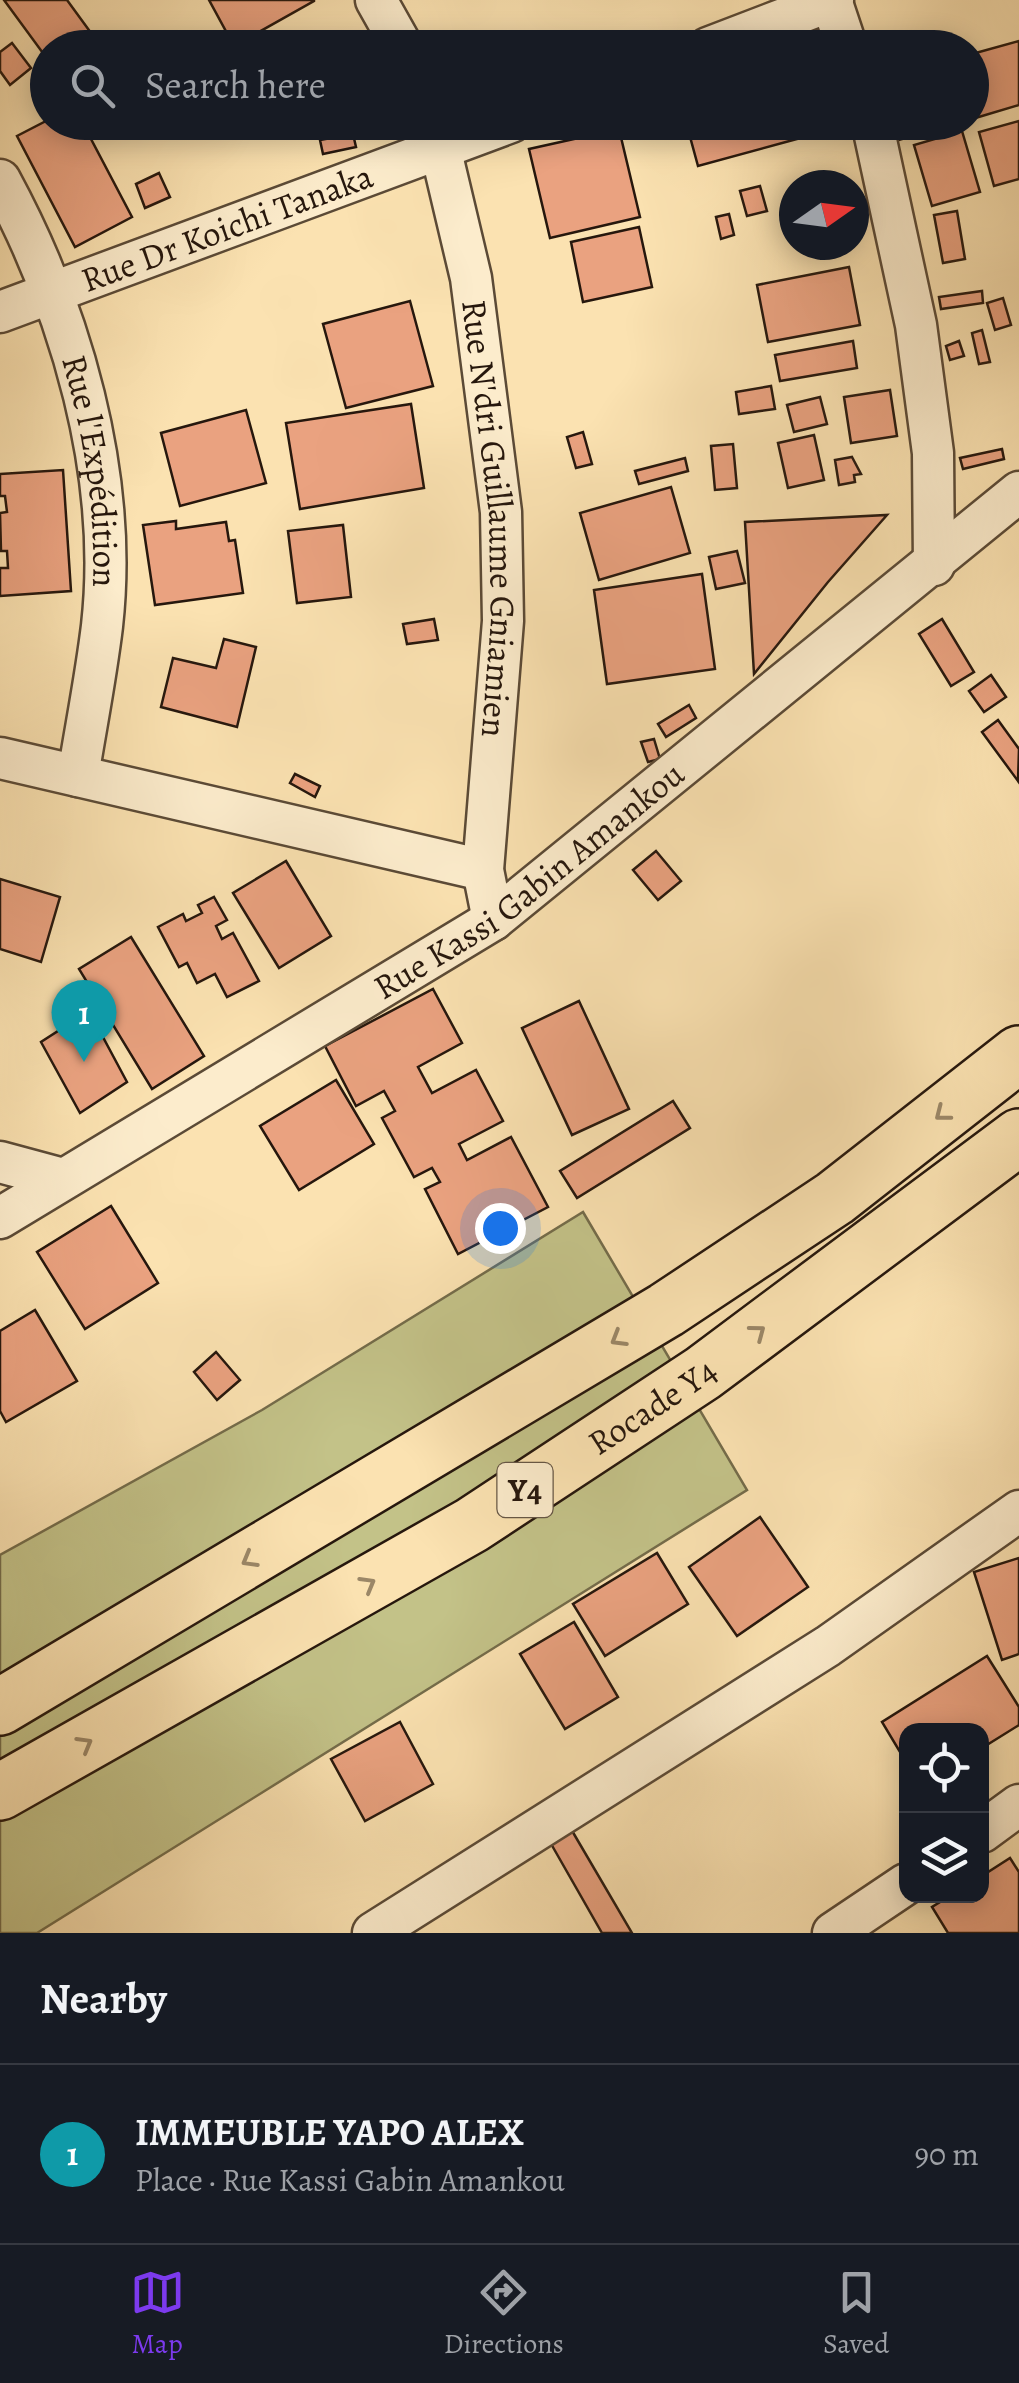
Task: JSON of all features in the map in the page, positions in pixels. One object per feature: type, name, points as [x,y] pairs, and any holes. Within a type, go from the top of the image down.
[{"type":"highway","name":"Rocade Y4","points":[[0,1707],[666,1310],[835,1198],[1019,1054]]},
{"type":"highway","name":"Rocade Y4","points":[[0,1792],[472,1525],[702,1372],[1019,1138]]},
{"type":"highway","points":[[0,1692],[106,1644]]},
{"type":"street","points":[[376,0],[392,30]]},
{"type":"street","points":[[754,30],[832,0],[841,30]]},
{"type":"street","name":"Rue Dr Koichi Tanaka","points":[[0,312],[54,294],[428,140]]},
{"type":"street","name":"Rue N'dri Guillaume Gniamien","points":[[439,140],[474,296],[501,512],[503,621],[483,870],[493,920]]},
{"type":"street","points":[[876,140],[916,325],[933,453],[934,565]]},
{"type":"street","name":"Rue l'Expédition","points":[[0,180],[54,294],[95,457],[105,542],[102,624],[78,776]]},
{"type":"street","name":"Rue Kassi Gabin Amankou","points":[[0,1218],[493,920],[1019,492]]},
{"type":"street","points":[[0,758],[483,870]]},
{"type":"street","points":[[0,1162],[64,1179]]},
{"type":"street","points":[[373,1933],[828,1646],[1019,1511]]},
{"type":"street","points":[[833,1933],[899,1889]]},
{"type":"shaded area","points":[[583,1212],[747,1490],[37,1933],[0,1933],[0,1555],[262,1410]]},
{"type":"building","points":[[4,0],[67,0],[89,30],[30,30],[30,35]]},
{"type":"building","points":[[209,0],[314,0],[262,30],[225,30]]},
{"type":"building","points":[[1019,41],[1019,105],[989,114],[989,49]]},
{"type":"building","points":[[12,43],[30,67],[10,85],[0,71],[0,52]]},
{"type":"building","points":[[1019,121],[1019,179],[994,186],[981,140],[989,140],[989,129]]},
{"type":"building","points":[[30,129],[30,140],[91,140],[132,217],[75,247],[17,136]]},
{"type":"building","points":[[320,140],[354,140],[356,147],[323,154]]},
{"type":"building","points":[[570,140],[622,140],[640,217],[550,238],[529,149]]},
{"type":"building","points":[[691,140],[793,140],[698,166]]},
{"type":"building","points":[[931,140],[965,140],[980,192],[932,206],[914,145]]},
{"type":"building","points":[[159,173],[170,197],[145,208],[136,184]]},
{"type":"building","points":[[760,186],[767,211],[747,216],[740,191]]},
{"type":"building","points":[[957,211],[965,259],[943,263],[934,215]]},
{"type":"building","points":[[729,214],[734,235],[721,239],[716,217]]},
{"type":"building","points":[[639,227],[652,287],[583,302],[571,242]]},
{"type":"building","points":[[849,267],[860,325],[768,342],[757,285]]},
{"type":"building","points":[[982,291],[983,303],[941,309],[939,297]]},
{"type":"building","points":[[1003,298],[1011,325],[995,330],[987,303]]},
{"type":"building","points":[[410,301],[433,386],[346,408],[323,324]]},
{"type":"building","points":[[982,330],[990,362],[979,364],[972,333]]},
{"type":"building","points":[[853,341],[857,368],[780,381],[775,355]]},
{"type":"building","points":[[959,341],[964,356],[950,360],[946,346]]},
{"type":"building","points":[[771,386],[775,409],[739,414],[736,392]]},
{"type":"building","points":[[890,390],[897,436],[851,443],[844,397]]},
{"type":"building","points":[[820,397],[827,424],[794,432],[787,405]]},
{"type":"building","points":[[411,404],[424,488],[300,509],[286,423]]},
{"type":"building","points":[[246,410],[266,483],[180,506],[161,433]]},
{"type":"building","points":[[583,432],[592,464],[576,468],[567,437]]},
{"type":"building","points":[[814,435],[824,480],[788,488],[778,443]]},
{"type":"building","points":[[733,444],[737,488],[715,490],[711,446]]},
{"type":"building","points":[[1002,449],[1004,459],[963,469],[960,458]]},
{"type":"building","points":[[852,457],[861,474],[854,475],[855,482],[839,485],[835,460]]},
{"type":"building","points":[[685,458],[688,471],[639,484],[635,471]]},
{"type":"building","points":[[63,470],[71,591],[0,596],[0,568],[8,568],[7,551],[1,551],[0,513],[7,512],[5,496],[0,496],[0,474]]},
{"type":"building","points":[[671,487],[690,553],[599,580],[580,513]]},
{"type":"building","points":[[887,515],[828,582],[754,674],[745,522]]},
{"type":"building","points":[[176,521],[176,529],[226,522],[229,541],[235,540],[243,593],[155,605],[143,525]]},
{"type":"building","points":[[343,525],[351,597],[297,603],[288,531]]},
{"type":"building","points":[[737,551],[745,583],[716,589],[709,557]]},
{"type":"building","points":[[702,574],[715,669],[607,684],[594,590]]},
{"type":"building","points":[[434,619],[438,640],[407,644],[403,624]]},
{"type":"building","points":[[942,619],[974,672],[951,686],[919,634]]},
{"type":"building","points":[[224,639],[256,647],[237,727],[161,707],[173,658],[216,668]]},
{"type":"building","points":[[991,675],[1006,697],[984,712],[969,691]]},
{"type":"building","points":[[689,705],[696,718],[666,737],[658,724]]},
{"type":"building","points":[[998,720],[1019,749],[1018,781],[982,732]]},
{"type":"building","points":[[654,739],[660,759],[648,762],[641,742]]},
{"type":"building","points":[[295,774],[320,786],[315,797],[290,783]]},
{"type":"building","points":[[656,851],[681,881],[658,900],[633,870]]},
{"type":"building","points":[[286,861],[331,936],[279,968],[233,893]]},
{"type":"building","points":[[0,879],[60,897],[41,962],[0,949]]},
{"type":"building","points":[[214,897],[227,920],[216,926],[222,939],[233,933],[259,981],[227,997],[215,974],[197,983],[187,963],[179,967],[158,927],[183,914],[186,921],[202,913],[198,905]]},
{"type":"building","points":[[131,937],[204,1056],[152,1089],[79,969]]},
{"type":"building","points":[[433,989],[462,1043],[418,1067],[432,1093],[476,1070],[503,1121],[459,1144],[467,1160],[511,1137],[548,1207],[458,1254],[425,1189],[440,1182],[432,1168],[414,1177],[382,1118],[395,1111],[384,1091],[356,1106],[325,1046]]},
{"type":"building","points":[[579,1001],[629,1109],[572,1135],[522,1028]]},
{"type":"building","points":[[89,1011],[127,1082],[80,1113],[41,1042]]},
{"type":"building","points":[[336,1080],[374,1144],[299,1190],[260,1126]]},
{"type":"building","points":[[673,1101],[690,1128],[577,1198],[560,1171]]},
{"type":"building","points":[[111,1206],[158,1283],[85,1329],[37,1252]]},
{"type":"building","points":[[35,1310],[77,1381],[6,1422],[0,1411],[0,1331]]},
{"type":"building","points":[[216,1352],[240,1380],[217,1400],[194,1372]]},
{"type":"building","points":[[760,1517],[808,1587],[737,1636],[689,1567]]},
{"type":"building","points":[[657,1553],[688,1604],[605,1656],[573,1604]]},
{"type":"building","points":[[1019,1558],[1019,1654],[1002,1660],[974,1572]]},
{"type":"building","points":[[574,1622],[618,1697],[565,1729],[520,1654]]},
{"type":"building","points":[[987,1656],[1019,1707],[1019,1725],[989,1744],[989,1723],[899,1723],[899,1750],[882,1722]]},
{"type":"building","points":[[400,1722],[433,1784],[365,1821],[331,1759]]},
{"type":"building","points":[[571,1829],[632,1933],[602,1933],[550,1842]]},
{"type":"building","points":[[1010,1858],[1019,1872],[1019,1933],[948,1933],[932,1907],[939,1903],[989,1903],[989,1872]]},
{"type":"place","name":"IMMEUBLE YAPO ALEX","points":[[84,1062]]}]
